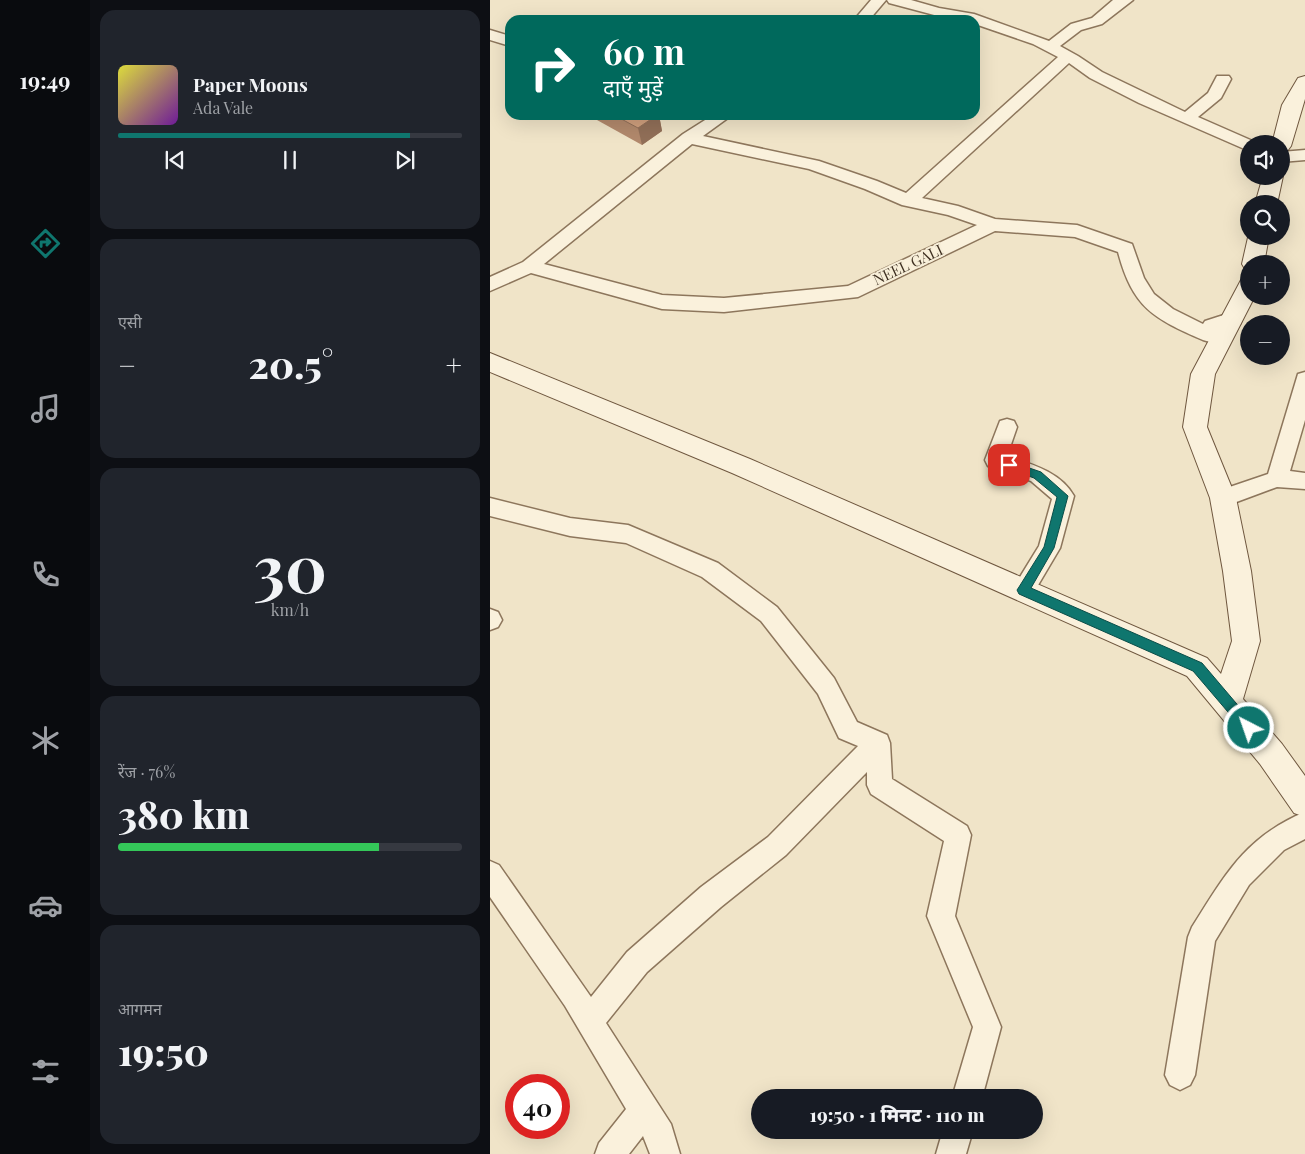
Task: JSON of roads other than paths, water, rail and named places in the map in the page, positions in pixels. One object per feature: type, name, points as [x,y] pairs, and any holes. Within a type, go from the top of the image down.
[{"type":"street","points":[[866,15],[879,0]]},
{"type":"street","points":[[894,0],[940,6],[966,15]]},
{"type":"street","points":[[1050,47],[1076,26],[1097,21],[1121,1],[1126,0]]},
{"type":"street","points":[[980,20],[1050,47],[1068,56],[1096,75],[1186,119],[1240,142]]},
{"type":"street","points":[[490,35],[505,40]]},
{"type":"street","points":[[908,201],[1068,56]]},
{"type":"street","points":[[1186,119],[1214,95],[1223,80]]},
{"type":"street","points":[[1284,135],[1292,105],[1305,82]]},
{"type":"street","points":[[490,285],[530,266],[689,138],[716,120]]},
{"type":"street","points":[[689,138],[813,165],[871,185],[908,201],[952,210],[993,225]]},
{"type":"street","points":[[1290,157],[1305,156]]},
{"type":"street","name":"NEEL GALI","points":[[530,266],[662,302],[733,304],[851,292],[993,225],[1076,231],[1126,248],[1135,280],[1150,301],[1167,316],[1210,335],[1212,326],[1232,319]]},
{"type":"street","points":[[1227,701],[1246,641],[1237,571],[1224,498],[1194,427],[1203,374],[1240,303]]},
{"type":"street","points":[[490,362],[741,466],[1197,667],[1271,754],[1305,802]]},
{"type":"street","points":[[1277,479],[1303,393],[1305,379]]},
{"type":"street","points":[[1007,427],[995,460],[1038,475],[1063,496],[1049,548],[1023,590]]},
{"type":"street","points":[[1224,498],[1277,479],[1305,481]]},
{"type":"street","points":[[490,507],[570,527],[628,534],[710,570],[769,614],[826,686],[848,730],[878,743]]},
{"type":"street","points":[[589,1022],[637,962],[711,897],[776,846],[878,743]]},
{"type":"street","points":[[878,743],[880,786],[958,836],[941,916],[987,1027],[970,1089]]},
{"type":"street","points":[[1180,1075],[1202,937],[1240,876],[1275,841],[1305,825]]},
{"type":"street","points":[[490,874],[575,996],[589,1022],[660,1135],[665,1154]]},
{"type":"street","points":[[610,1154],[644,1110]]},
{"type":"street","points":[[951,1154],[955,1139]]}]
